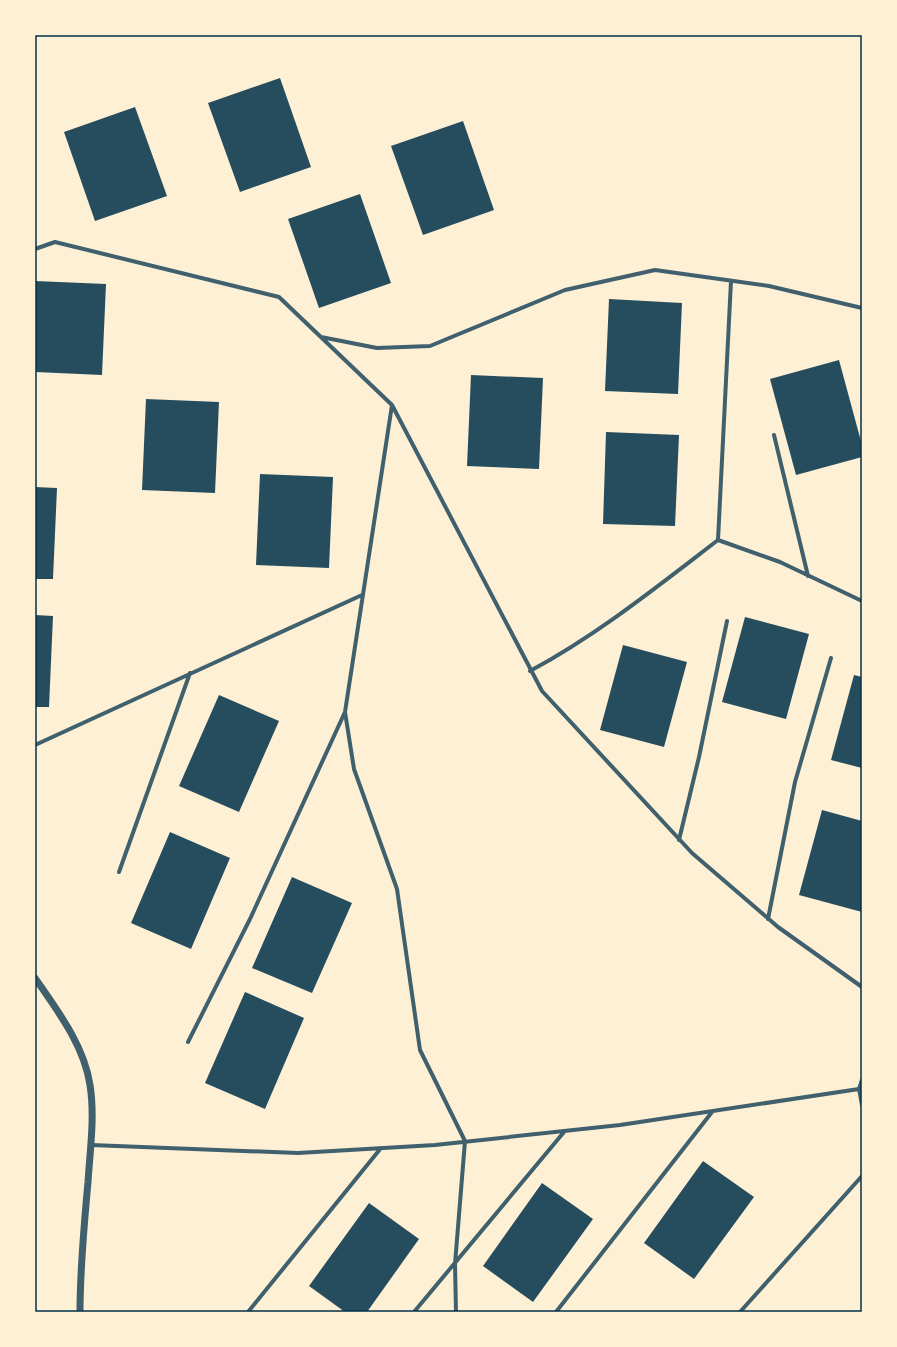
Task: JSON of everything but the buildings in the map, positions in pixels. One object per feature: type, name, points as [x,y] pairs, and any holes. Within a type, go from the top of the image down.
[{"type":"street","points":[[35,249],[55,242],[279,297],[392,405],[530,671],[542,691],[692,853],[768,919],[862,987]]},
{"type":"street","points":[[321,337],[377,348],[430,346],[565,290],[655,270],[770,286],[862,308]]},
{"type":"street","points":[[530,671],[558,656],[660,584],[718,540],[731,281]]},
{"type":"street","points":[[188,1042],[250,919],[345,712],[360,626],[362,595],[392,405]]},
{"type":"street","points":[[774,435],[808,576]]},
{"type":"street","points":[[718,540],[780,562],[862,601]]},
{"type":"street","points":[[35,745],[362,595]]},
{"type":"street","points":[[679,840],[727,621]]},
{"type":"street","points":[[768,919],[795,782],[831,658]]},
{"type":"street","points":[[119,872],[190,673]]},
{"type":"street","points":[[345,712],[354,769],[397,889],[420,1050],[466,1141],[455,1264],[456,1312]]},
{"type":"street","points":[[35,978],[65,1021],[80,1054],[90,1084],[91,1145],[80,1278],[80,1312]]},
{"type":"street","points":[[862,1080],[859,1089],[862,1106]]},
{"type":"street","points":[[91,1145],[298,1153],[381,1148],[620,1126],[859,1089]]},
{"type":"street","points":[[556,1312],[712,1112]]},
{"type":"street","points":[[414,1312],[564,1132]]},
{"type":"street","points":[[248,1312],[381,1148]]},
{"type":"street","points":[[740,1312],[862,1176]]}]
